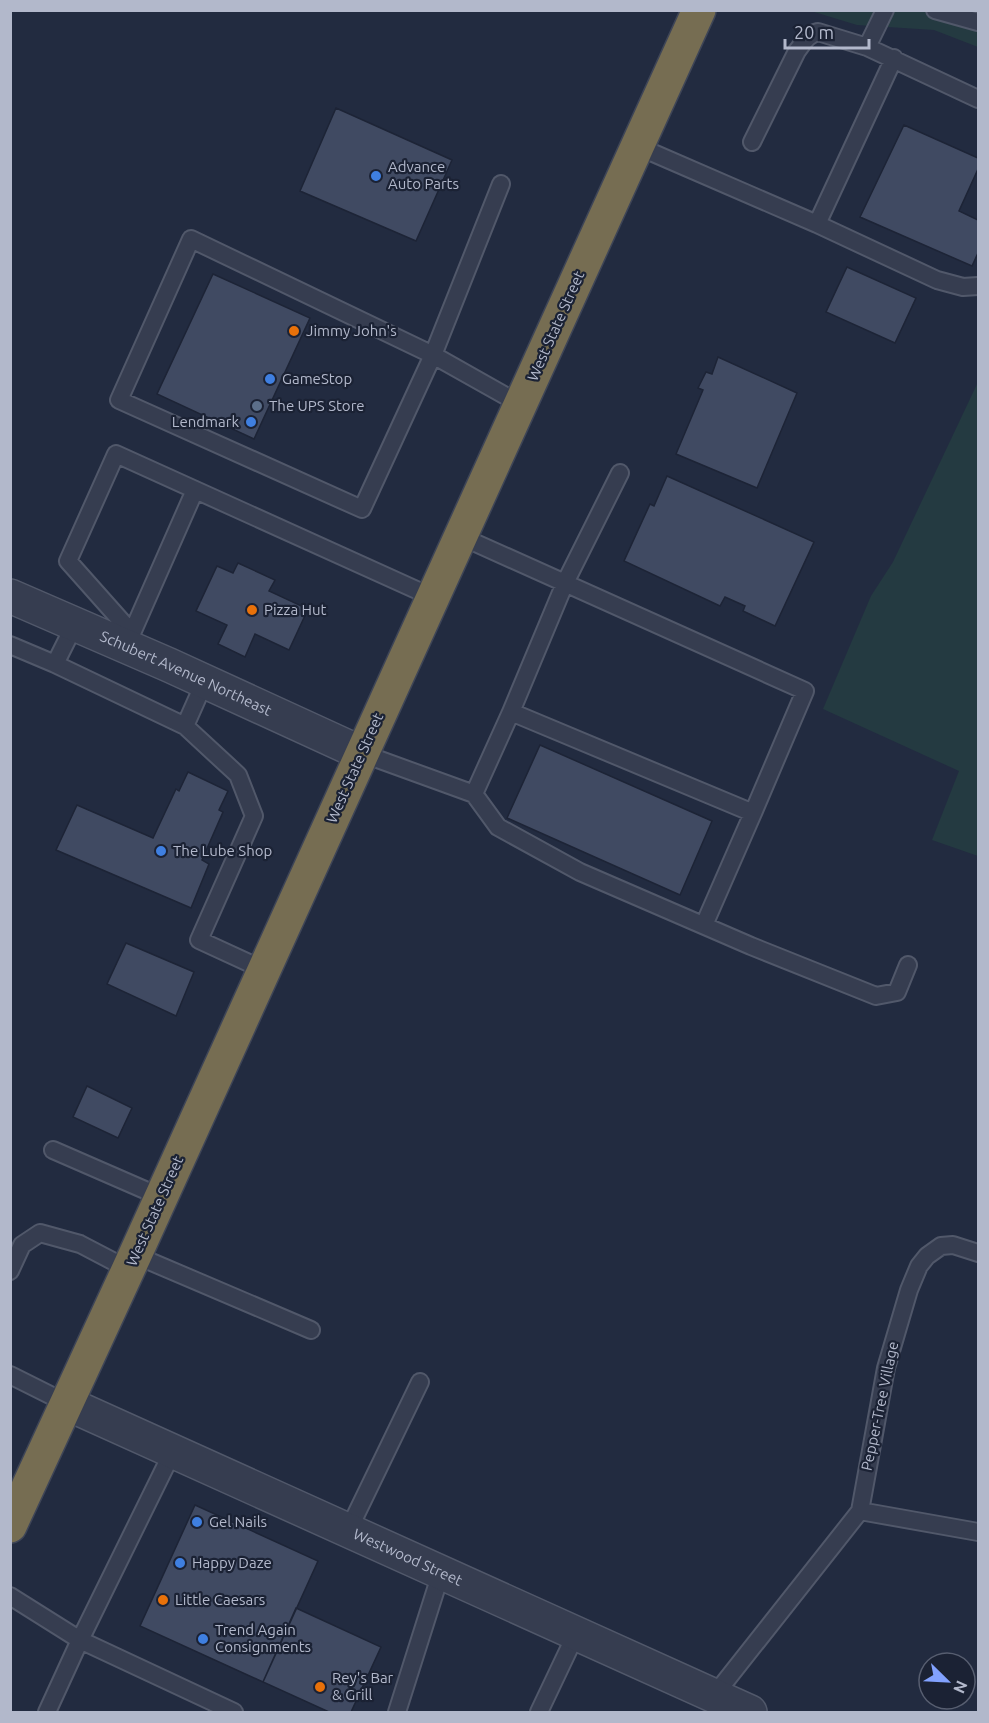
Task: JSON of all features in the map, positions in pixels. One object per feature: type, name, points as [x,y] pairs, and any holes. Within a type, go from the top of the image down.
[{"type":"highway","name":"West State Street","points":[[10,1526],[132,1262],[699,10]]},
{"type":"street","name":"Schubert Avenue Northeast","points":[[10,596],[75,624],[130,640],[205,681],[362,753]]},
{"type":"street","name":"Westwood Street","points":[[66,1403],[750,1713]]},
{"type":"lane","points":[[867,47],[885,10]]},
{"type":"lane","points":[[935,10],[978,22]]},
{"type":"lane","points":[[752,142],[797,51],[811,34],[818,32],[894,58],[978,99]]},
{"type":"lane","points":[[817,224],[894,58]]},
{"type":"lane","points":[[637,146],[817,224],[937,280],[963,287],[978,285]]},
{"type":"lane","points":[[501,184],[433,355],[362,509],[119,400],[190,239],[433,355],[520,404]]},
{"type":"lane","points":[[195,490],[130,640],[68,561],[116,454],[432,597]]},
{"type":"lane","points":[[474,794],[565,583],[620,473]]},
{"type":"lane","points":[[460,536],[805,691],[704,925]]},
{"type":"lane","points":[[55,664],[75,624]]},
{"type":"lane","points":[[10,645],[185,726],[238,775],[254,816],[199,940],[264,970]]},
{"type":"lane","points":[[185,726],[205,681]]},
{"type":"lane","points":[[511,712],[753,813]]},
{"type":"lane","points":[[362,753],[474,794],[498,827],[580,872],[876,996],[897,992],[908,964]]},
{"type":"lane","points":[[53,1150],[161,1197]]},
{"type":"lane","points":[[10,1271],[22,1245],[39,1233],[132,1262],[311,1330]]},
{"type":"lane","name":"Pepper-Tree Village","points":[[713,1696],[860,1511],[886,1368],[909,1290],[919,1266],[927,1256],[942,1246],[953,1245],[978,1253]]},
{"type":"lane","points":[[10,1375],[66,1403]]},
{"type":"lane","points":[[348,1531],[420,1382]]},
{"type":"lane","points":[[47,1713],[80,1640],[173,1451]]},
{"type":"lane","points":[[860,1511],[978,1532]]},
{"type":"lane","points":[[397,1713],[441,1573]]},
{"type":"lane","points":[[10,1596],[80,1640],[234,1713]]},
{"type":"lane","points":[[539,1713],[576,1634]]},
{"type":"shaded area","points":[[811,11],[978,11],[978,47],[934,30],[857,25]]},
{"type":"shaded area","points":[[978,382],[978,856],[932,840],[959,771],[823,709],[871,596],[893,562]]},
{"type":"building","name":"Advance Auto Parts","points":[[336,108],[452,160],[416,241],[300,191]]},
{"type":"building","points":[[904,125],[978,158],[978,169],[959,211],[978,220],[978,253],[972,266],[860,217]]},
{"type":"building","points":[[847,267],[916,298],[895,343],[826,312]]},
{"type":"building","points":[[213,274],[310,318],[254,439],[157,394]]},
{"type":"building","points":[[718,357],[797,393],[757,488],[676,454],[703,390],[698,388],[706,372],[712,374]]},
{"type":"building","points":[[667,476],[814,542],[775,626],[743,611],[745,606],[725,597],[720,606],[624,561],[650,504],[654,506]]},
{"type":"building","name":"Pizza Hut","points":[[238,563],[275,580],[269,591],[308,609],[289,650],[255,634],[245,657],[218,644],[227,625],[196,611],[217,566],[233,573]]},
{"type":"building","points":[[540,745],[712,821],[680,895],[507,818]]},
{"type":"building","points":[[188,772],[228,791],[219,810],[223,812],[202,860],[209,864],[191,908],[56,850],[77,805],[153,838],[176,789],[179,791]]},
{"type":"building","points":[[126,943],[194,972],[176,1016],[107,984]]},
{"type":"building","points":[[87,1086],[132,1108],[118,1138],[73,1117]]},
{"type":"building","points":[[195,1505],[318,1561],[263,1682],[140,1626]]},
{"type":"building","points":[[296,1608],[381,1647],[351,1712],[329,1712],[263,1682]]},
{"type":"place","name":"Advance Auto Parts","points":[[376,176]]},
{"type":"place","name":"Jimmy John's","points":[[294,331]]},
{"type":"place","name":"GameStop","points":[[270,379]]},
{"type":"place","name":"The UPS Store","points":[[257,406]]},
{"type":"place","name":"Lendmark","points":[[251,422]]},
{"type":"place","name":"Pizza Hut","points":[[252,610]]},
{"type":"place","name":"The Lube Shop","points":[[161,851]]},
{"type":"place","name":"Gel Nails","points":[[197,1522]]},
{"type":"place","name":"Happy Daze","points":[[180,1563]]},
{"type":"place","name":"Little Caesars","points":[[163,1600]]},
{"type":"place","name":"Trend Again Consignments","points":[[203,1639]]},
{"type":"place","name":"Rey's Bar & Grill","points":[[320,1687]]}]
